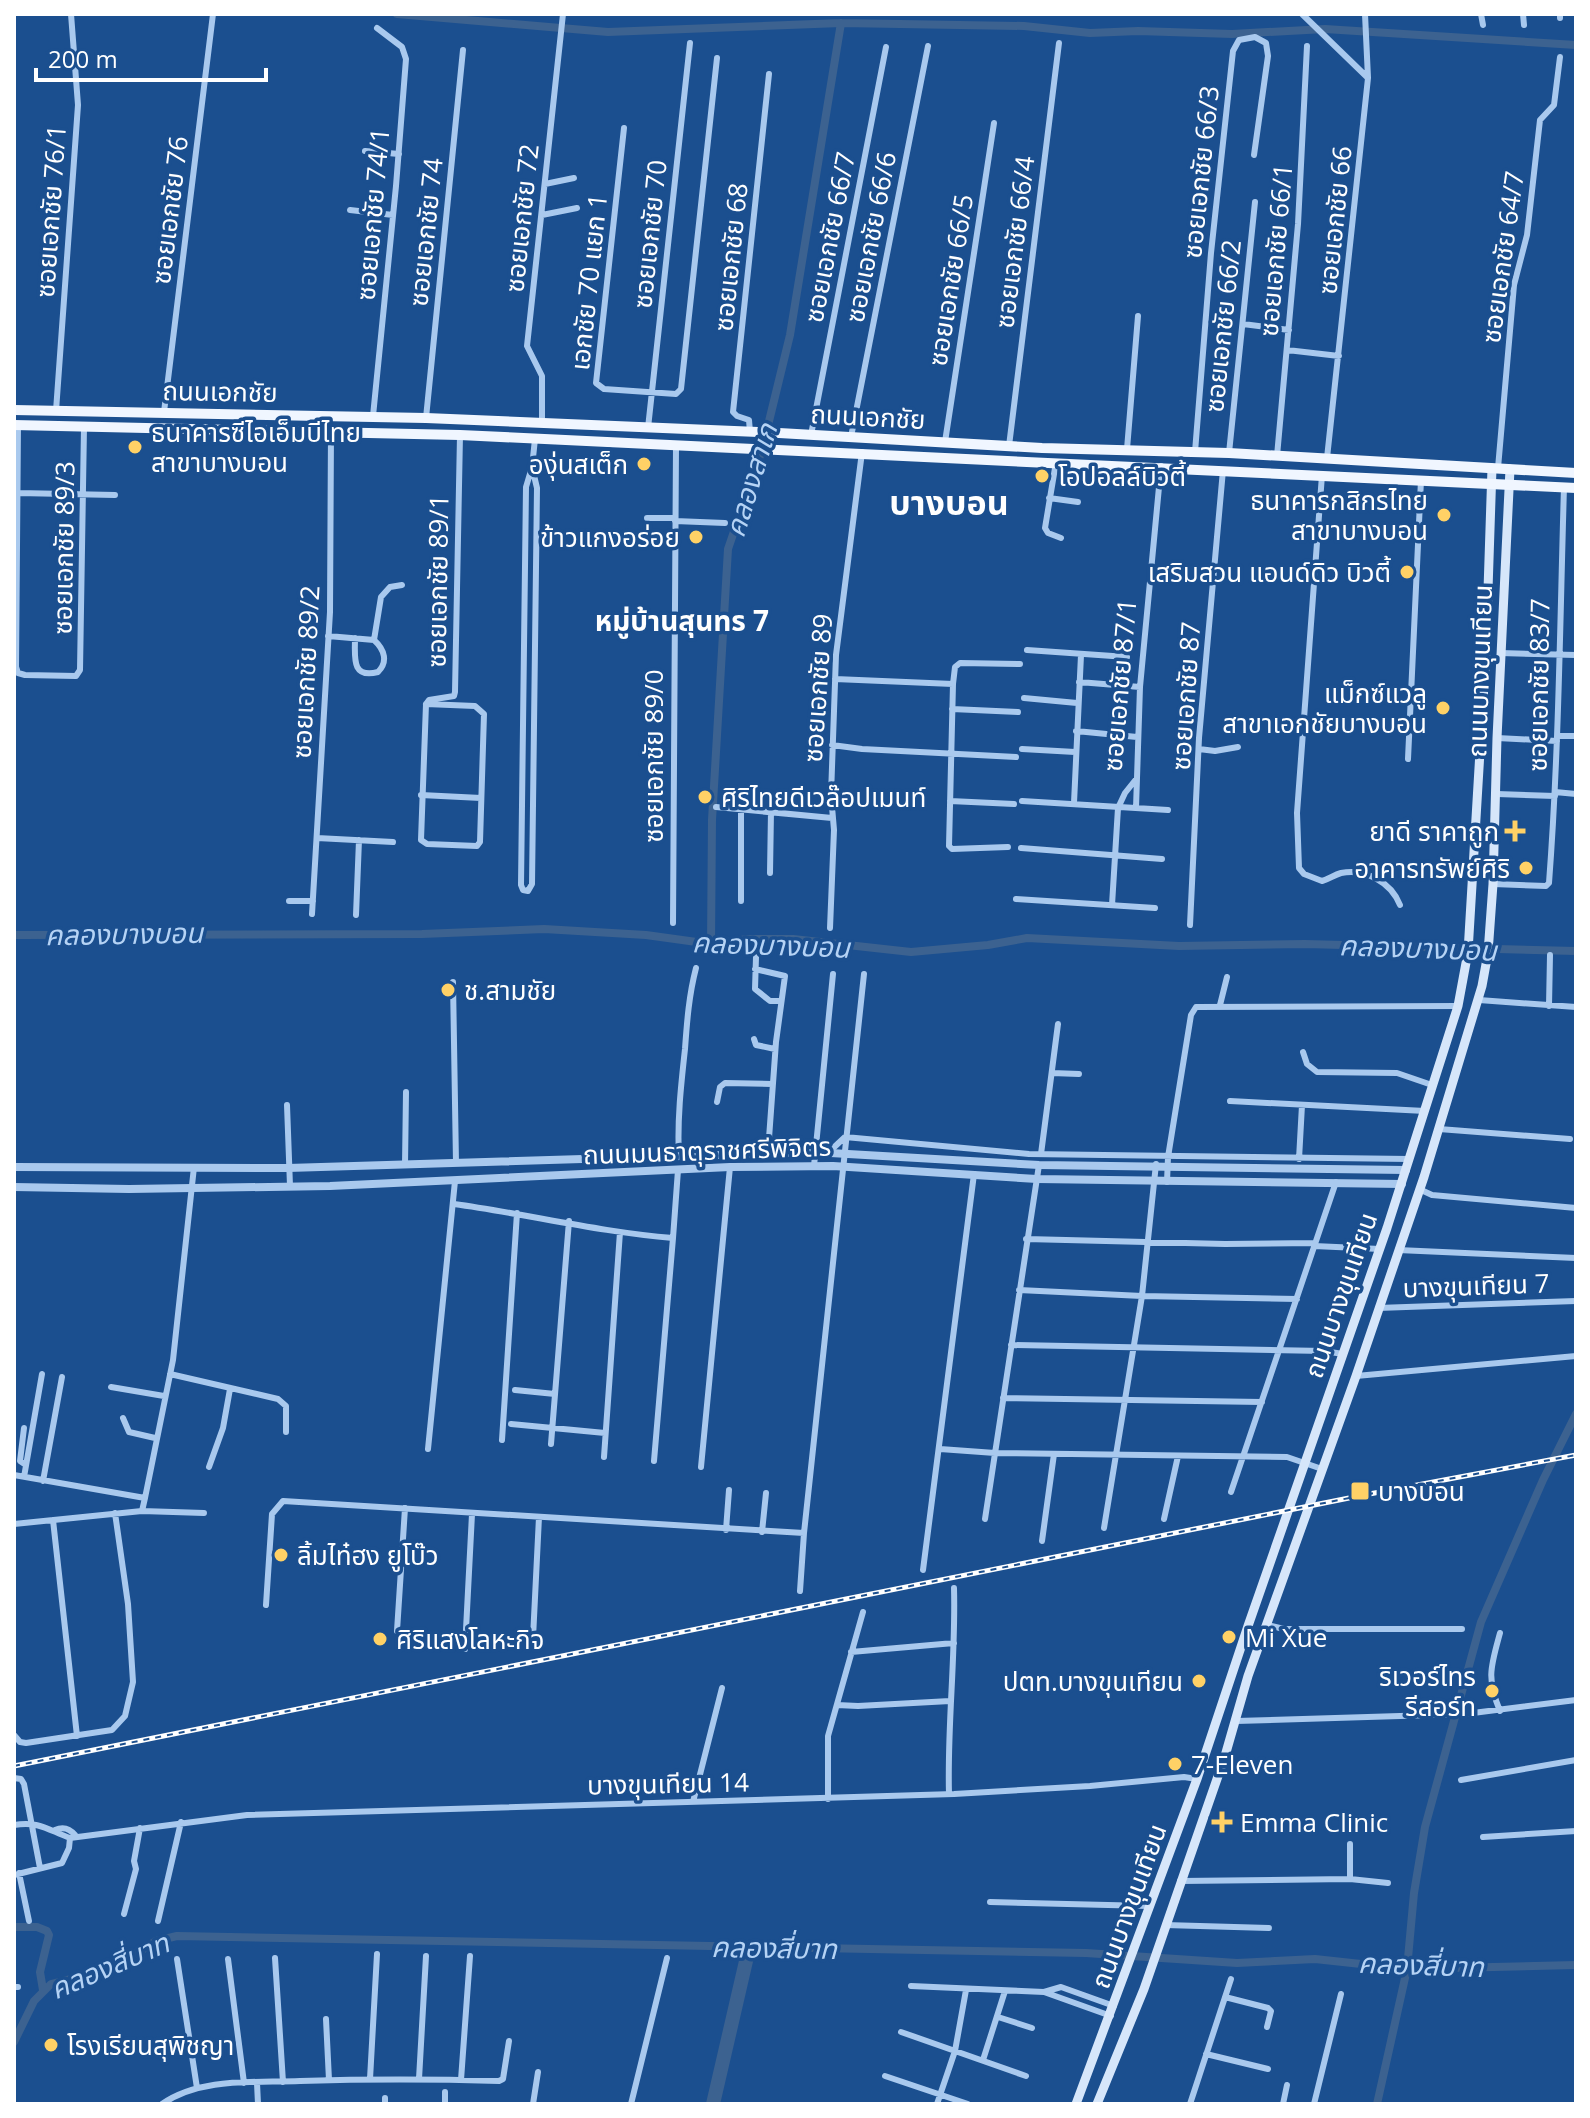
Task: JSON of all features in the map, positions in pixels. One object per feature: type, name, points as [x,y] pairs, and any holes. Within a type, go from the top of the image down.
[{"type":"main road","name":"ถนนเอกชัย","points":[[14,410],[426,418],[1042,448],[1229,453],[1576,473]]},
{"type":"main road","name":"ถนนเอกชัย","points":[[16,425],[460,435],[1576,488]]},
{"type":"main road","points":[[1042,448],[1053,455],[1050,462]]},
{"type":"main road","points":[[1086,464],[1076,460],[1073,455],[1087,449]]},
{"type":"main road","name":"ถนนบางขุนเทียน","points":[[1076,2104],[1197,1779],[1402,1184],[1458,1006],[1468,952],[1495,468]]},
{"type":"main road","name":"ถนนบางขุนเทียน","points":[[1097,2104],[1152,1966],[1236,1721],[1248,1676],[1424,1177],[1479,1000],[1488,953],[1493,884],[1500,653],[1510,469]]},
{"type":"main road","points":[[1486,651],[1500,653]]},
{"type":"main road","points":[[1406,1170],[1424,1177]]},
{"type":"main road","points":[[1402,1184],[1419,1189]]},
{"type":"main road","points":[[1281,1532],[1297,1537]]},
{"type":"main road","points":[[1197,1779],[1214,1785]]},
{"type":"street","name":"ซอยเอกชัย 76/1","points":[[56,411],[78,105],[71,14]]},
{"type":"street","name":"ซอยเอกชัย 72","points":[[542,424],[542,376],[527,346],[563,14]]},
{"type":"street","points":[[1302,14],[1368,78]]},
{"type":"street","name":"ซอยเอกชัย 66","points":[[1327,458],[1368,78],[1365,14]]},
{"type":"street","points":[[1481,14],[1483,25]]},
{"type":"street","points":[[1523,14],[1524,25]]},
{"type":"street","name":"ซอยเอกชัย 76","points":[[164,412],[212,16]]},
{"type":"street","name":"ซอยเอกชัย 74/1","points":[[373,416],[406,59],[402,47],[377,28]]},
{"type":"street","name":"ซอยเอกชัย 66/3","points":[[1195,452],[1211,253],[1233,51],[1239,40],[1255,37],[1266,43],[1268,56],[1254,155]]},
{"type":"street","name":"ซอยเอกชัย 70","points":[[648,428],[690,43]]},
{"type":"street","name":"ซอยเอกชัย 66/4","points":[[1009,446],[1059,43]]},
{"type":"street","name":"ซอยเอกชัย 66/6","points":[[851,437],[928,46]]},
{"type":"street","name":"ซอยเอกชัย 66/1","points":[[1277,456],[1299,210],[1307,46]]},
{"type":"street","name":"ซอยเอกชัย 66/7","points":[[811,435],[886,47]]},
{"type":"street","name":"ซอยเอกชัย 74","points":[[426,418],[463,50]]},
{"type":"street","name":"ซอยเอกชัย 64/7","points":[[1495,468],[1514,285],[1526,242],[1540,120],[1554,105],[1560,57]]},
{"type":"street","points":[[652,393],[676,394],[681,389],[717,58]]},
{"type":"street","name":"ซอยเอกชัย 68","points":[[753,432],[749,420],[733,412],[769,74]]},
{"type":"street","name":"ซอยเอกชัย 66/5","points":[[945,442],[994,123]]},
{"type":"street","name":"เอกชัย 70 แยก 1","points":[[624,128],[596,383],[604,389],[652,393]]},
{"type":"street","points":[[365,151],[399,154]]},
{"type":"street","points":[[545,184],[574,178]]},
{"type":"street","name":"ซอยเอกชัย 66/2","points":[[1229,453],[1255,202]]},
{"type":"street","points":[[542,215],[577,208]]},
{"type":"street","points":[[350,210],[393,215]]},
{"type":"street","points":[[1127,449],[1138,316]]},
{"type":"street","points":[[1243,324],[1289,330]]},
{"type":"street","points":[[1287,350],[1339,356]]},
{"type":"street","points":[[16,425],[18,493],[115,495]]},
{"type":"street","name":"ซอยเอกชัย 89/3","points":[[18,493],[16,667],[18,673],[25,675],[76,676],[80,670],[84,427]]},
{"type":"street","name":"ซอยเอกชัย 89/2","points":[[312,914],[328,636],[331,430]]},
{"type":"street","name":"ซอยเอกชัย 89/1","points":[[426,704],[429,700],[454,696],[455,692],[460,435]]},
{"type":"street","points":[[532,467],[537,488],[535,759],[532,884],[530,890],[525,891],[521,885],[526,487],[535,439]]},
{"type":"street","name":"ซอยเอกชัย 89/0","points":[[673,923],[676,446]]},
{"type":"street","name":"ซอยเอกชัย 89","points":[[830,928],[834,830],[832,745],[837,643],[862,452]]},
{"type":"street","points":[[1050,462],[1045,531],[1061,538]]},
{"type":"street","name":"ซอยเอกชัย 87/1","points":[[1112,905],[1118,808],[1137,778],[1140,687],[1161,466]]},
{"type":"street","name":"ซอยเอกชัย 87","points":[[1190,925],[1199,749],[1223,470]]},
{"type":"street","points":[[1322,475],[1297,813],[1299,868],[1304,874],[1322,881],[1343,873],[1368,875],[1383,881],[1400,905]]},
{"type":"street","points":[[1408,759],[1421,480]]},
{"type":"street","name":"ซอยเอกชัย 83/7","points":[[1493,884],[1546,886],[1549,883],[1558,739],[1564,487]]},
{"type":"street","points":[[1049,498],[1078,502]]},
{"type":"street","points":[[647,518],[725,523]]},
{"type":"street","points":[[374,640],[381,597],[390,587],[402,585]]},
{"type":"street","points":[[328,636],[355,638],[374,640],[383,650],[384,664],[378,672],[367,674],[355,664],[355,638]]},
{"type":"street","points":[[1027,650],[1127,657]]},
{"type":"street","points":[[1500,653],[1576,655]]},
{"type":"street","points":[[1074,803],[1081,655]]},
{"type":"street","points":[[1008,847],[951,849],[948,839],[953,684],[954,670],[960,663],[1020,664]]},
{"type":"street","points":[[835,679],[953,684]]},
{"type":"street","points":[[1079,682],[1140,687]]},
{"type":"street","points":[[1024,698],[1077,703]]},
{"type":"street","points":[[426,704],[475,706],[482,709],[484,714],[480,842],[474,847],[423,843],[421,795],[426,704]]},
{"type":"street","points":[[952,709],[1018,712]]},
{"type":"street","points":[[1076,731],[1137,737]]},
{"type":"street","points":[[1497,738],[1558,739],[1576,736]]},
{"type":"street","points":[[832,745],[1016,757]]},
{"type":"street","points":[[1199,749],[1215,751],[1238,747]]},
{"type":"street","points":[[1022,749],[1075,752]]},
{"type":"street","points":[[1136,808],[1137,778]]},
{"type":"street","points":[[1497,794],[1576,794]]},
{"type":"street","points":[[421,795],[481,798]]},
{"type":"street","points":[[950,801],[1014,804]]},
{"type":"street","points":[[1022,801],[1168,810]]},
{"type":"street","points":[[716,807],[832,818]]},
{"type":"street","points":[[741,807],[741,901]]},
{"type":"street","points":[[770,873],[771,811]]},
{"type":"street","points":[[317,838],[393,842]]},
{"type":"street","points":[[356,915],[359,840]]},
{"type":"street","points":[[1021,848],[1162,859]]},
{"type":"street","points":[[1016,899],[1155,908]]},
{"type":"street","points":[[289,901],[313,901]]},
{"type":"street","points":[[1549,1006],[1550,955]]},
{"type":"street","points":[[756,957],[755,989],[770,1001],[781,1001]]},
{"type":"street","points":[[679,1157],[678,1124],[688,1000],[696,968]]},
{"type":"street","points":[[755,969],[784,974],[772,1084],[772,1152],[776,1166]]},
{"type":"street","points":[[814,1166],[833,974]]},
{"type":"street","points":[[800,1591],[864,974]]},
{"type":"street","points":[[1220,1005],[1227,977]]},
{"type":"street","points":[[453,982],[456,1163]]},
{"type":"street","points":[[1479,1000],[1576,1007]]},
{"type":"street","points":[[1167,1182],[1168,1157],[1191,1015],[1196,1007],[1458,1006]]},
{"type":"street","points":[[1041,1154],[1058,1024]]},
{"type":"street","points":[[754,1039],[756,1045],[775,1049]]},
{"type":"street","points":[[1303,1052],[1307,1064],[1317,1072],[1397,1073],[1432,1085]]},
{"type":"street","points":[[1052,1073],[1079,1074]]},
{"type":"street","points":[[717,1102],[720,1087],[725,1083],[772,1084]]},
{"type":"street","points":[[405,1165],[406,1092]]},
{"type":"street","points":[[1230,1101],[1425,1111]]},
{"type":"street","points":[[287,1105],[290,1186]]},
{"type":"street","points":[[1299,1159],[1302,1105]]},
{"type":"street","points":[[1439,1129],[1570,1139]]},
{"type":"street","name":"ถนนมนธาตุราชศรีพิจิตร","points":[[829,1152],[845,1137],[1041,1154],[1410,1159]]},
{"type":"street","name":"ถนนมนธาตุราชศรีพิจิตร","points":[[14,1167],[288,1168],[829,1152],[1156,1169],[1406,1170]]},
{"type":"street","points":[[1104,1528],[1142,1296],[1157,1157]]},
{"type":"street","points":[[985,1519],[1039,1165]]},
{"type":"street","name":"ถนนมนธาตุราชศรีพิจิตร","points":[[14,1187],[290,1186],[776,1166],[844,1166],[1037,1179],[1402,1184]]},
{"type":"street","points":[[142,1511],[170,1374],[194,1167]]},
{"type":"street","points":[[701,1467],[730,1167]]},
{"type":"street","points":[[654,1461],[678,1170]]},
{"type":"street","points":[[923,1570],[974,1174]]},
{"type":"street","points":[[428,1449],[455,1181]]},
{"type":"street","points":[[1231,1492],[1336,1182]]},
{"type":"street","points":[[1419,1189],[1432,1195],[1576,1208]]},
{"type":"street","points":[[454,1204],[673,1238]]},
{"type":"street","points":[[502,1440],[517,1213]]},
{"type":"street","points":[[551,1444],[569,1221]]},
{"type":"street","points":[[604,1457],[620,1232]]},
{"type":"street","points":[[1026,1239],[1315,1244],[1380,1249]]},
{"type":"street","points":[[1398,1250],[1576,1258]]},
{"type":"street","points":[[1019,1290],[1297,1299]]},
{"type":"street","name":"บางขุนเทียน 7","points":[[1378,1308],[1576,1301]]},
{"type":"street","points":[[1011,1345],[1343,1354]]},
{"type":"street","points":[[1356,1376],[1576,1356]]},
{"type":"street","points":[[24,1477],[42,1374]]},
{"type":"street","points":[[170,1374],[282,1402],[286,1411],[286,1432]]},
{"type":"street","points":[[43,1481],[62,1377]]},
{"type":"street","points":[[111,1387],[164,1396]]},
{"type":"street","points":[[209,1467],[223,1428],[230,1389]]},
{"type":"street","points":[[515,1390],[555,1394]]},
{"type":"street","points":[[1003,1398],[1262,1402]]},
{"type":"street","points":[[123,1418],[129,1432],[155,1438]]},
{"type":"street","points":[[511,1424],[605,1433]]},
{"type":"street","points":[[24,1428],[20,1461],[26,1465]]},
{"type":"street","points":[[940,1449],[995,1453],[1287,1457],[1322,1469]]},
{"type":"street","points":[[1042,1541],[1054,1454]]},
{"type":"street","points":[[1164,1519],[1178,1456]]},
{"type":"street","points":[[14,1475],[145,1498]]},
{"type":"street","points":[[726,1530],[729,1490]]},
{"type":"street","points":[[762,1532],[766,1493]]},
{"type":"street","points":[[266,1605],[272,1514],[283,1501],[804,1533]]},
{"type":"street","points":[[397,1631],[405,1508]]},
{"type":"street","points":[[14,1524],[142,1511],[204,1513]]},
{"type":"street","points":[[14,1735],[20,1742],[26,1743],[77,1736],[112,1730],[125,1716],[132,1692],[128,1604],[115,1513]]},
{"type":"street","points":[[465,1649],[472,1514]]},
{"type":"street","points":[[533,1638],[539,1517]]},
{"type":"street","points":[[53,1520],[77,1736]]},
{"type":"street","points":[[949,1794],[954,1588]]},
{"type":"street","points":[[828,1799],[828,1736],[863,1612]]},
{"type":"street","points":[[1267,1625],[1284,1629],[1462,1629]]},
{"type":"street","points":[[1500,1633],[1489,1681],[1500,1711]]},
{"type":"street","points":[[851,1652],[954,1643]]},
{"type":"street","points":[[693,1802],[722,1688]]},
{"type":"street","points":[[1236,1721],[1465,1714],[1576,1700]]},
{"type":"street","points":[[837,1705],[950,1701]]},
{"type":"street","points":[[1461,1780],[1576,1760]]},
{"type":"street","name":"บางขุนเทียน 14","points":[[78,1836],[247,1815],[828,1799],[1090,1786],[1184,1777],[1197,1779]]},
{"type":"street","points":[[14,1778],[21,1779],[24,1784],[40,1868]]},
{"type":"street","points":[[14,1825],[30,1822],[59,1834],[78,1836]]},
{"type":"street","points":[[158,1921],[181,1822]]},
{"type":"street","points":[[124,1914],[136,1869],[134,1861],[140,1828]]},
{"type":"street","points":[[1483,1837],[1576,1831]]},
{"type":"street","points":[[29,1921],[17,1874],[62,1863],[78,1836]]},
{"type":"street","points":[[1350,1844],[1350,1879]]},
{"type":"street","points":[[1180,1881],[1350,1879],[1388,1883]]},
{"type":"street","points":[[990,1902],[1127,1903],[1149,1906]]},
{"type":"street","points":[[1165,1925],[1269,1928]]},
{"type":"street","points":[[370,2079],[377,1954]]},
{"type":"street","points":[[419,2079],[426,1956]]},
{"type":"street","points":[[461,2080],[470,1956]]},
{"type":"street","points":[[275,1958],[283,2082]]},
{"type":"street","points":[[631,2104],[667,1958]]},
{"type":"street","points":[[177,1959],[197,2088]]},
{"type":"street","points":[[228,1959],[244,2083]]},
{"type":"street","points":[[1190,2104],[1231,1979]]},
{"type":"street","points":[[911,1986],[1044,1992],[1112,2011]]},
{"type":"street","points":[[937,2104],[955,2051],[966,1990]]},
{"type":"street","points":[[983,2060],[1005,1991]]},
{"type":"street","points":[[1314,2104],[1341,1994]]},
{"type":"street","points":[[1225,1997],[1268,2008],[1271,2011],[1267,2027]]},
{"type":"street","points":[[998,2017],[1032,2028]]},
{"type":"street","points":[[326,2019],[329,2080]]},
{"type":"street","points":[[901,2032],[1026,2076]]},
{"type":"street","points":[[162,2104],[175,2095],[197,2088],[244,2083],[503,2079],[509,2041]]},
{"type":"street","points":[[1206,2054],[1268,2069]]},
{"type":"street","points":[[533,2104],[538,2072]]},
{"type":"street","points":[[885,2076],[968,2104]]},
{"type":"street","points":[[257,2083],[258,2104]]},
{"type":"street","points":[[1283,2104],[1287,2085]]},
{"type":"street","points":[[445,2092],[445,2104]]},
{"type":"waterway","points":[[397,14],[608,32],[841,23],[1024,26],[1090,33],[1232,34],[1325,29],[1576,45]]},
{"type":"waterway","name":"คลองสาเก","points":[[711,944],[712,820],[728,549],[762,450],[790,335],[841,23]]},
{"type":"waterway","name":"คลองบางบอน","points":[[14,935],[422,934],[544,929],[646,935],[711,944],[748,939],[793,939],[911,952],[1027,938],[1179,946],[1305,944],[1576,951]]},
{"type":"waterway","points":[[1377,2104],[1407,1969],[1414,1893],[1425,1827],[1481,1622],[1543,1480],[1576,1414]]},
{"type":"waterway","points":[[14,1927],[37,1927],[49,1935],[40,1972],[43,1990]]},
{"type":"waterway","name":"คลองสี่บาท","points":[[14,2042],[34,2001],[51,1984],[113,1968],[156,1941],[177,1936],[1086,1953],[1237,1963],[1315,1959],[1407,1969],[1576,1965]]},
{"type":"waterway","points":[[713,2104],[749,1948]]},
{"type":"railway","points":[[14,1766],[1576,1455]]},
{"type":"place","name":"ธนาคารซีไอเอ็มบีไทย สาขาบางบอน","points":[[135,447]]},
{"type":"place","name":"องุ่นสเต็ก","points":[[644,464]]},
{"type":"place","name":"โอปอลล์บิวตี้","points":[[1042,476]]},
{"type":"place","name":"ธนาคารกสิกรไทย สาขาบางบอน","points":[[1444,515]]},
{"type":"place","name":"ข้าวแกงอร่อย","points":[[696,537]]},
{"type":"place","name":"เสริมสวน แอนด์ดิว บิวตี้","points":[[1407,572]]},
{"type":"place","name":"แม็กซ์แวลู สาขาเอกชัยบางบอน","points":[[1443,708]]},
{"type":"place","name":"ศิริไทยดีเวล๊อปเมนท์","points":[[705,797]]},
{"type":"place","name":"ยาดี ราคาถูก","points":[[1515,831]]},
{"type":"place","name":"อาคารทรัพย์ศิริ","points":[[1526,868]]},
{"type":"place","name":"ช.สามชัย","points":[[448,990]]},
{"type":"place","name":"บางบอน","points":[[1360,1491]]},
{"type":"place","name":"ลิ้มไท๋ฮง ยูโบ๊ว","points":[[281,1555]]},
{"type":"place","name":"Mi Xue","points":[[1229,1637]]},
{"type":"place","name":"ศิริแสงโลหะกิจ","points":[[380,1639]]},
{"type":"place","name":"ปตท.บางขุนเทียน","points":[[1199,1681]]},
{"type":"place","name":"ริเวอร์ไทร รีสอร์ท","points":[[1492,1691]]},
{"type":"place","name":"7-Eleven","points":[[1175,1764]]},
{"type":"place","name":"Emma Clinic","points":[[1222,1822]]},
{"type":"place","name":"โรงเรียนสุพิชญา","points":[[51,2045]]},
{"type":"district","name":"บางบอน","points":[[949,502]]},
{"type":"district","name":"หมู่บ้านสุนทร 7","points":[[682,620]]}]
